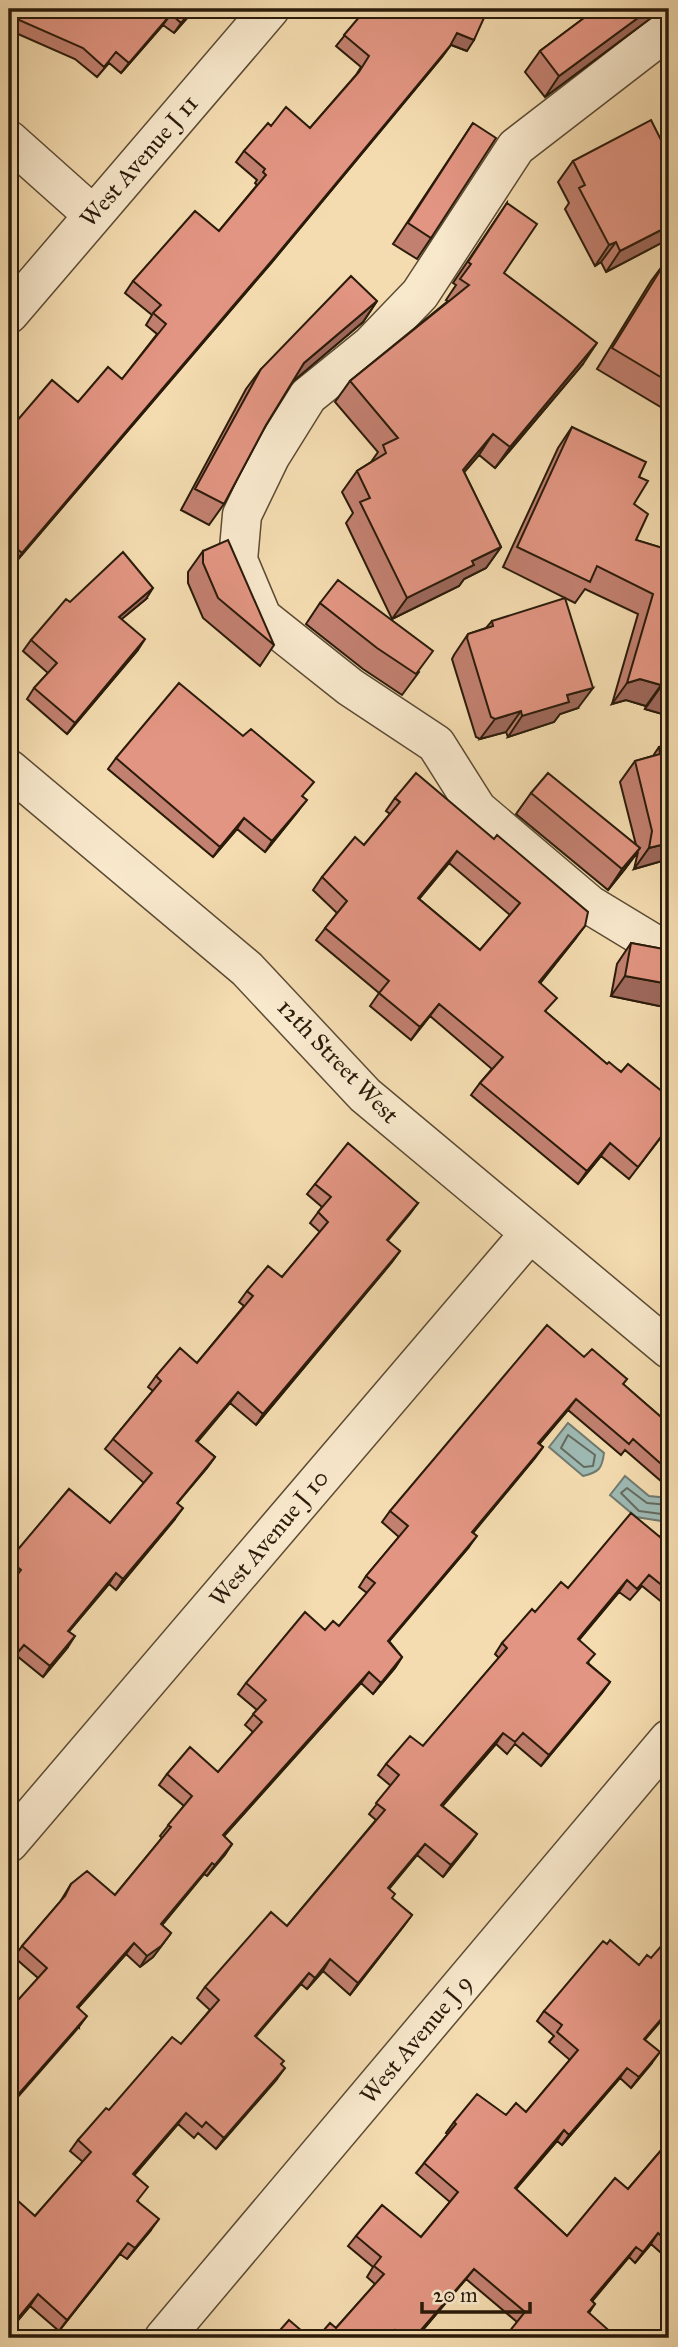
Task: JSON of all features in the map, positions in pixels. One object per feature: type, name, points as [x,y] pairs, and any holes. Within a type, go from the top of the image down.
[{"type":"street","name":"West Avenue J 11","points":[[9,313],[270,9]]},
{"type":"street","points":[[669,29],[516,147],[420,295],[371,345],[308,396],[270,457],[242,514],[238,560],[262,617],[350,687],[436,744],[477,809],[590,905],[656,945],[669,943]]},
{"type":"street","points":[[9,140],[93,215]]},
{"type":"street","name":"12th Street West","points":[[9,769],[247,969],[365,1095],[669,1349]]},
{"type":"street","name":"West Avenue J 10","points":[[9,1843],[530,1233]]},
{"type":"street","name":"West Avenue J 9","points":[[164,2338],[669,1740]]},
{"type":"water","points":[[568,1423],[604,1453],[601,1466],[596,1471],[583,1476],[549,1447]]},
{"type":"water","points":[[625,1476],[649,1496],[669,1498],[668,1522],[636,1517],[610,1495]]},
{"type":"building","points":[[9,9],[193,9],[181,23],[171,14],[129,63],[116,52],[104,67],[83,48],[17,19],[9,20]]},
{"type":"building","points":[[366,9],[488,9],[474,40],[457,33],[450,46],[280,251],[22,553],[9,542],[9,485],[13,479],[9,475],[9,430],[52,380],[78,402],[108,367],[122,379],[166,324],[153,313],[161,305],[133,281],[195,211],[219,231],[266,175],[263,172],[265,169],[244,151],[268,123],[271,126],[286,107],[310,128],[359,72],[369,56],[344,35]]},
{"type":"building","points":[[596,9],[650,9],[559,76],[540,51]]},
{"type":"building","points":[[651,120],[663,144],[669,143],[669,226],[620,251],[616,242],[609,245],[579,188],[585,185],[573,161]]},
{"type":"building","points":[[473,123],[496,138],[431,238],[408,223]]},
{"type":"building","points":[[507,203],[537,224],[504,273],[597,343],[510,447],[493,434],[463,470],[501,547],[472,561],[474,565],[407,598],[360,502],[370,498],[357,471],[386,453],[383,445],[398,438],[350,381],[469,285],[460,279],[471,264],[468,262]]},
{"type":"building","points":[[666,261],[669,263],[669,382],[612,348]]},
{"type":"building","points":[[351,276],[377,301],[304,363],[266,425],[224,504],[195,489],[261,369]]},
{"type":"building","points":[[572,427],[646,462],[639,477],[648,481],[634,504],[648,514],[636,540],[669,550],[669,691],[660,688],[661,685],[640,679],[627,683],[653,594],[597,566],[590,582],[517,547]]},
{"type":"building","points":[[228,540],[274,645],[218,598],[203,563],[203,551]]},
{"type":"building","points":[[123,552],[153,588],[119,617],[145,639],[75,723],[34,688],[57,663],[31,640],[66,599],[70,602]]},
{"type":"building","points":[[338,580],[433,651],[416,674],[377,648],[320,603]]},
{"type":"building","points":[[565,598],[593,688],[567,695],[569,702],[522,716],[521,711],[495,719],[491,717],[468,634],[493,626],[492,621]]},
{"type":"building","points":[[179,683],[243,736],[251,729],[314,782],[302,796],[307,800],[272,841],[244,818],[220,847],[116,758]]},
{"type":"building","points":[[669,745],[669,843],[649,848],[652,831],[635,761],[660,754],[659,747]]},
{"type":"building","points":[[416,773],[494,839],[497,835],[588,912],[585,926],[539,982],[557,998],[545,1011],[607,1064],[609,1062],[621,1072],[628,1064],[669,1097],[669,1126],[638,1167],[610,1143],[587,1171],[480,1083],[503,1057],[439,1004],[420,1027],[379,993],[389,981],[325,928],[347,901],[322,877],[355,837],[364,845],[400,802],[395,798]],"holes":[[[457,851],[520,903],[480,950],[418,898]]]},
{"type":"building","points":[[548,773],[640,848],[622,869],[531,793]]},
{"type":"building","points":[[631,943],[669,950],[669,984],[625,976]]},
{"type":"building","points":[[348,1143],[418,1203],[387,1240],[400,1251],[263,1414],[238,1392],[196,1441],[215,1457],[177,1503],[183,1508],[123,1579],[116,1573],[68,1631],[75,1636],[50,1666],[24,1645],[9,1663],[9,1586],[21,1570],[9,1560],[69,1489],[110,1523],[152,1473],[113,1439],[161,1381],[156,1376],[180,1348],[197,1363],[253,1296],[247,1291],[268,1266],[282,1277],[328,1222],[318,1212],[331,1197],[315,1184]]},
{"type":"building","points":[[547,1325],[584,1357],[592,1349],[627,1379],[623,1384],[669,1424],[669,1471],[633,1439],[629,1444],[576,1399],[538,1443],[543,1447],[472,1532],[477,1536],[388,1641],[402,1657],[381,1683],[369,1672],[223,1835],[232,1844],[215,1865],[212,1863],[161,1924],[171,1933],[161,1946],[147,1956],[134,1943],[77,2007],[87,2016],[9,2105],[9,2010],[47,1968],[22,1946],[65,1896],[71,1884],[87,1871],[115,1895],[171,1827],[168,1825],[192,1796],[167,1774],[190,1747],[218,1772],[262,1722],[253,1714],[266,1700],[246,1683],[305,1612],[325,1630],[333,1621],[339,1626],[375,1583],[366,1576],[408,1526],[390,1511]]},
{"type":"building","points":[[631,1513],[660,1537],[669,1526],[669,1591],[649,1575],[637,1589],[627,1580],[578,1639],[595,1654],[587,1663],[610,1682],[549,1755],[523,1733],[515,1742],[503,1733],[441,1805],[477,1834],[451,1865],[425,1844],[388,1888],[395,1894],[392,1898],[412,1915],[358,1983],[330,1959],[315,1978],[309,1973],[255,2036],[284,2061],[281,2064],[285,2068],[224,2138],[206,2122],[202,2127],[186,2113],[133,2174],[148,2187],[137,2201],[159,2219],[135,2248],[128,2243],[67,2320],[38,2294],[9,2329],[9,2211],[17,2200],[35,2216],[91,2152],[78,2140],[106,2108],[109,2110],[172,2037],[181,2044],[219,2000],[205,1987],[271,1912],[287,1926],[385,1810],[376,1803],[399,1775],[386,1764],[410,1736],[423,1746],[507,1648],[502,1643],[532,1609],[535,1612],[561,1582],[568,1588]]},
{"type":"building","points":[[669,1937],[669,2010],[644,2039],[660,2052],[639,2077],[627,2068],[569,2135],[564,2130],[515,2188],[567,2236],[615,2178],[628,2189],[669,2141],[669,2243],[658,2233],[643,2252],[636,2247],[591,2300],[595,2304],[588,2312],[614,2335],[611,2338],[504,2338],[525,2312],[474,2269],[414,2338],[405,2338],[395,2330],[388,2338],[317,2338],[330,2323],[336,2328],[384,2274],[374,2266],[381,2257],[356,2236],[382,2205],[421,2237],[458,2192],[424,2163],[477,2094],[506,2115],[516,2103],[526,2112],[578,2050],[557,2032],[562,2025],[544,2011],[603,1941],[607,1944],[610,1940],[639,1965],[647,1955],[651,1958]]},
{"type":"building","points":[[289,2320],[310,2338],[273,2338]]}]
